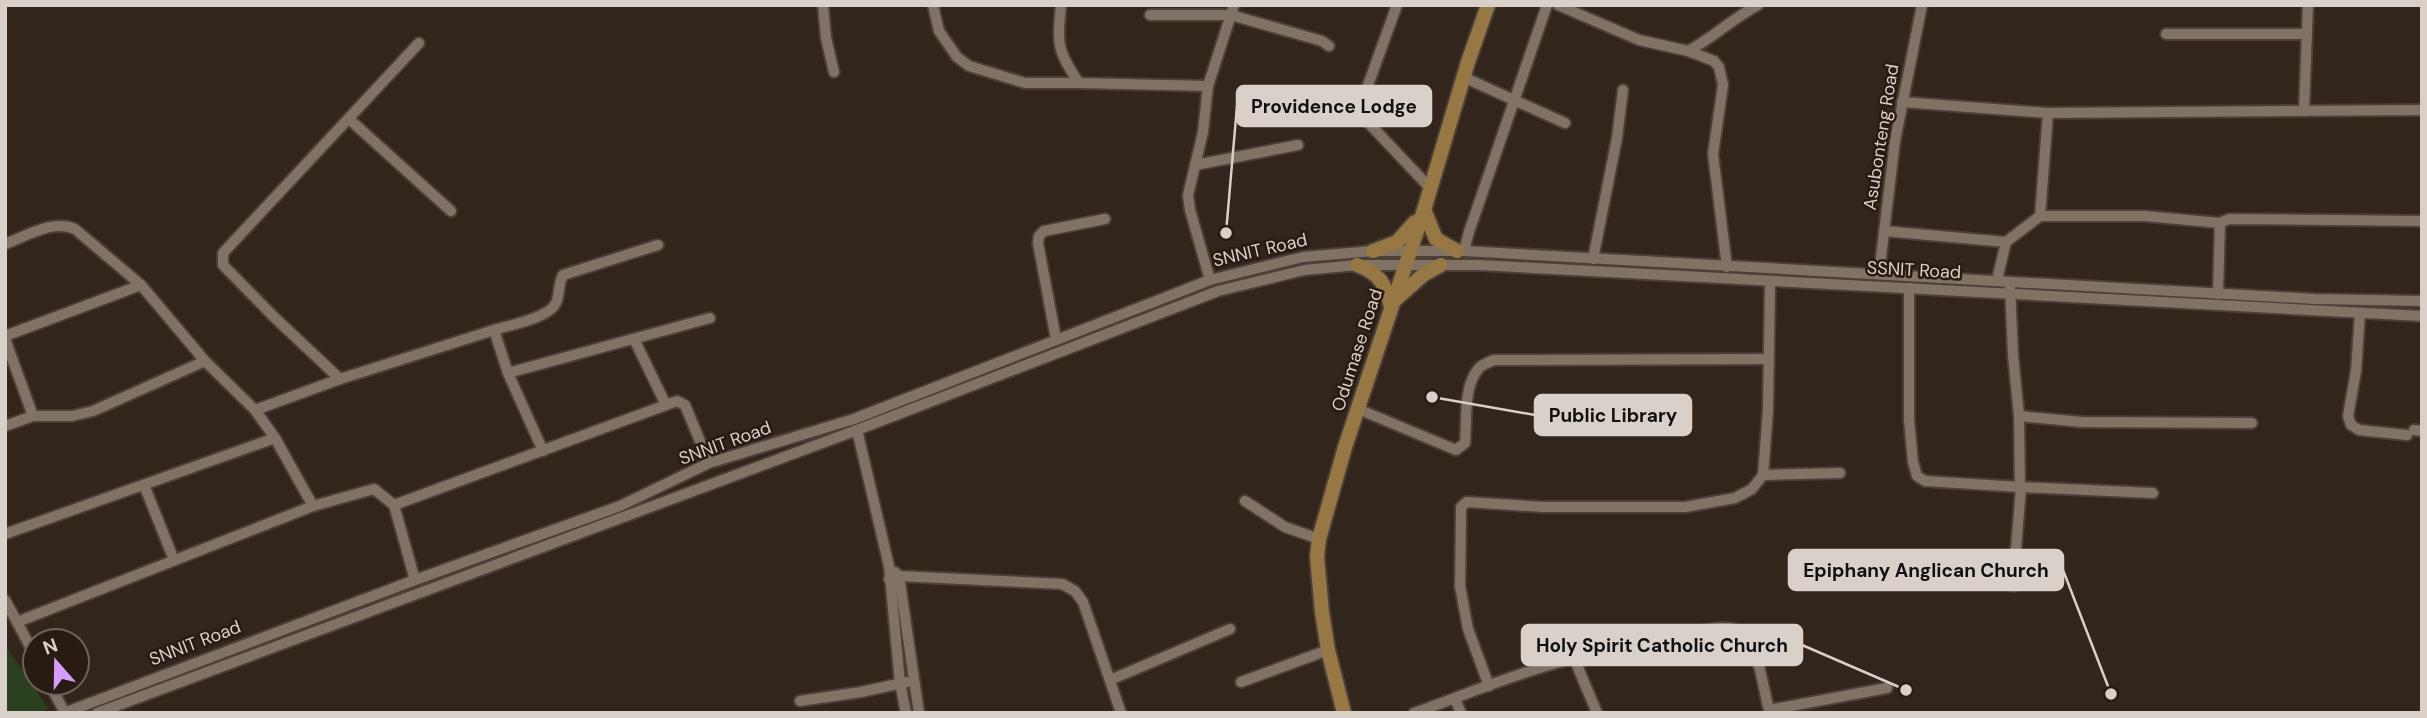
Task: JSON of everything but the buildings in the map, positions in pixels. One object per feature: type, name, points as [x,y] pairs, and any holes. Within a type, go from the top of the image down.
[{"type":"main road","name":"Odumase Road","points":[[1344,713],[1328,650],[1319,583],[1319,539],[1358,409],[1431,188],[1463,77],[1488,5]]},
{"type":"main road","points":[[1373,251],[1400,240],[1424,210],[1436,239],[1461,251]]},
{"type":"main road","points":[[1357,265],[1376,273],[1382,280],[1392,305],[1423,275],[1441,265]]},
{"type":"street","points":[[823,5],[826,38],[834,72]]},
{"type":"street","points":[[933,5],[939,31],[957,57],[969,66],[1025,83],[1208,86]]},
{"type":"street","points":[[1061,5],[1057,39],[1060,50],[1079,83]]},
{"type":"street","points":[[1397,5],[1359,110],[1431,188]]},
{"type":"street","points":[[1461,251],[1547,5]]},
{"type":"street","points":[[1558,5],[1639,40],[1688,51],[1714,61],[1723,85],[1713,155],[1727,267]]},
{"type":"street","points":[[1688,51],[1705,42],[1738,15],[1758,5]]},
{"type":"street","name":"Asubonteng Road","points":[[1879,274],[1902,102],[1922,5]]},
{"type":"street","points":[[2304,111],[2308,5]]},
{"type":"street","points":[[1150,15],[1233,10],[1322,41],[1329,46]]},
{"type":"street","points":[[1210,279],[1188,195],[1203,132],[1208,86],[1233,10]]},
{"type":"street","points":[[2166,34],[2307,34]]},
{"type":"street","points":[[340,379],[223,265],[223,253],[419,43]]},
{"type":"street","points":[[1463,77],[1565,123]]},
{"type":"street","points":[[1593,259],[1617,138],[1623,90]]},
{"type":"street","points":[[1902,102],[2048,113],[2422,110]]},
{"type":"street","points":[[2040,216],[2048,113]]},
{"type":"street","points":[[349,119],[451,211]]},
{"type":"street","points":[[1195,165],[1298,145]]},
{"type":"street","points":[[1997,280],[2006,242],[2040,216],[2145,216],[2220,223],[2239,218],[2422,221]]},
{"type":"street","points":[[1056,339],[1038,243],[1039,236],[1044,231],[1105,219]]},
{"type":"street","points":[[2218,294],[2220,223]]},
{"type":"street","points":[[5,244],[55,225],[65,225],[75,229],[141,285],[205,361],[255,410],[275,439],[313,506]]},
{"type":"street","points":[[1884,231],[2006,242]]},
{"type":"street","points":[[255,410],[340,379],[540,316],[550,311],[556,303],[563,275],[658,245]]},
{"type":"street","name":"SNNIT Road","points":[[65,713],[415,580],[620,506],[709,463],[854,419],[1210,279],[1303,257],[1373,251],[1407,258]]},
{"type":"street","name":"SSNIT Road","points":[[1407,258],[1461,251],[1997,280],[2010,286]]},
{"type":"street","name":"SSNIT Road","points":[[1407,258],[1441,265],[1770,282],[1909,288],[2010,286],[2422,316]]},
{"type":"street","name":"SNNIT Road","points":[[97,713],[625,518],[1228,288],[1304,270],[1407,258]]},
{"type":"street","points":[[1489,686],[1468,629],[1460,586],[1463,504],[1685,507],[1735,498],[1752,489],[1763,475],[1768,410],[1770,282]]},
{"type":"street","points":[[33,416],[5,337],[141,285]]},
{"type":"street","points":[[2010,286],[2012,355],[2019,416],[2020,487],[2012,586]]},
{"type":"street","points":[[1909,288],[1909,420],[1917,476],[1925,481],[2055,490],[2153,493]]},
{"type":"street","name":"SSNIT Road","points":[[2065,290],[2422,301]]},
{"type":"street","points":[[2360,313],[2356,371],[2348,416],[2351,425],[2359,430],[2414,432]]},
{"type":"street","points":[[508,373],[710,318]]},
{"type":"street","points":[[494,330],[508,373],[542,451]]},
{"type":"street","points":[[634,340],[666,405]]},
{"type":"street","points":[[1014,355],[1019,368]]},
{"type":"street","points":[[1358,409],[1456,450],[1465,443],[1473,379],[1480,366],[1494,360],[1769,359]]},
{"type":"street","points":[[5,426],[33,416],[72,416],[93,411],[205,361]]},
{"type":"street","points":[[992,364],[997,376]]},
{"type":"street","points":[[394,505],[677,401],[685,405],[709,463]]},
{"type":"street","points":[[2019,416],[2082,422],[2252,423]]},
{"type":"street","points":[[857,430],[894,578],[919,713]]},
{"type":"street","points":[[5,534],[275,439]]},
{"type":"street","points":[[1763,475],[1840,473]]},
{"type":"street","points":[[144,485],[174,561]]},
{"type":"street","points":[[17,622],[313,506],[374,489],[394,505],[415,580]]},
{"type":"street","points":[[1245,500],[1285,527],[1319,539]]},
{"type":"street","points":[[620,506],[625,518]]},
{"type":"street","points":[[602,512],[607,524]]},
{"type":"street","points":[[894,578],[1062,584],[1075,591],[1083,603],[1121,713]]},
{"type":"street","points":[[894,578],[900,683],[906,713]]},
{"type":"street","points":[[5,600],[21,630]]},
{"type":"street","points":[[1414,713],[1574,658],[1640,641],[1725,628],[1740,631],[1749,640],[1769,711],[1886,688]]},
{"type":"street","points":[[1110,680],[1230,629]]},
{"type":"street","points":[[1241,682],[1328,650]]},
{"type":"street","points":[[1574,658],[1597,713]]},
{"type":"street","points":[[800,701],[861,692],[913,680]]},
{"type":"street","points":[[56,697],[65,713]]},
{"type":"street","points":[[1455,699],[1461,713]]},
{"type":"green space","points":[[5,645],[21,668],[21,697],[40,697],[48,708],[40,713],[5,713]]},
{"type":"place","name":"Providence Lodge","points":[[1226,233]]},
{"type":"place","name":"Public Library","points":[[1432,397]]},
{"type":"place","name":"Holy Spirit Catholic Church","points":[[1906,690]]},
{"type":"place","name":"Epiphany Anglican Church","points":[[2111,694]]}]
